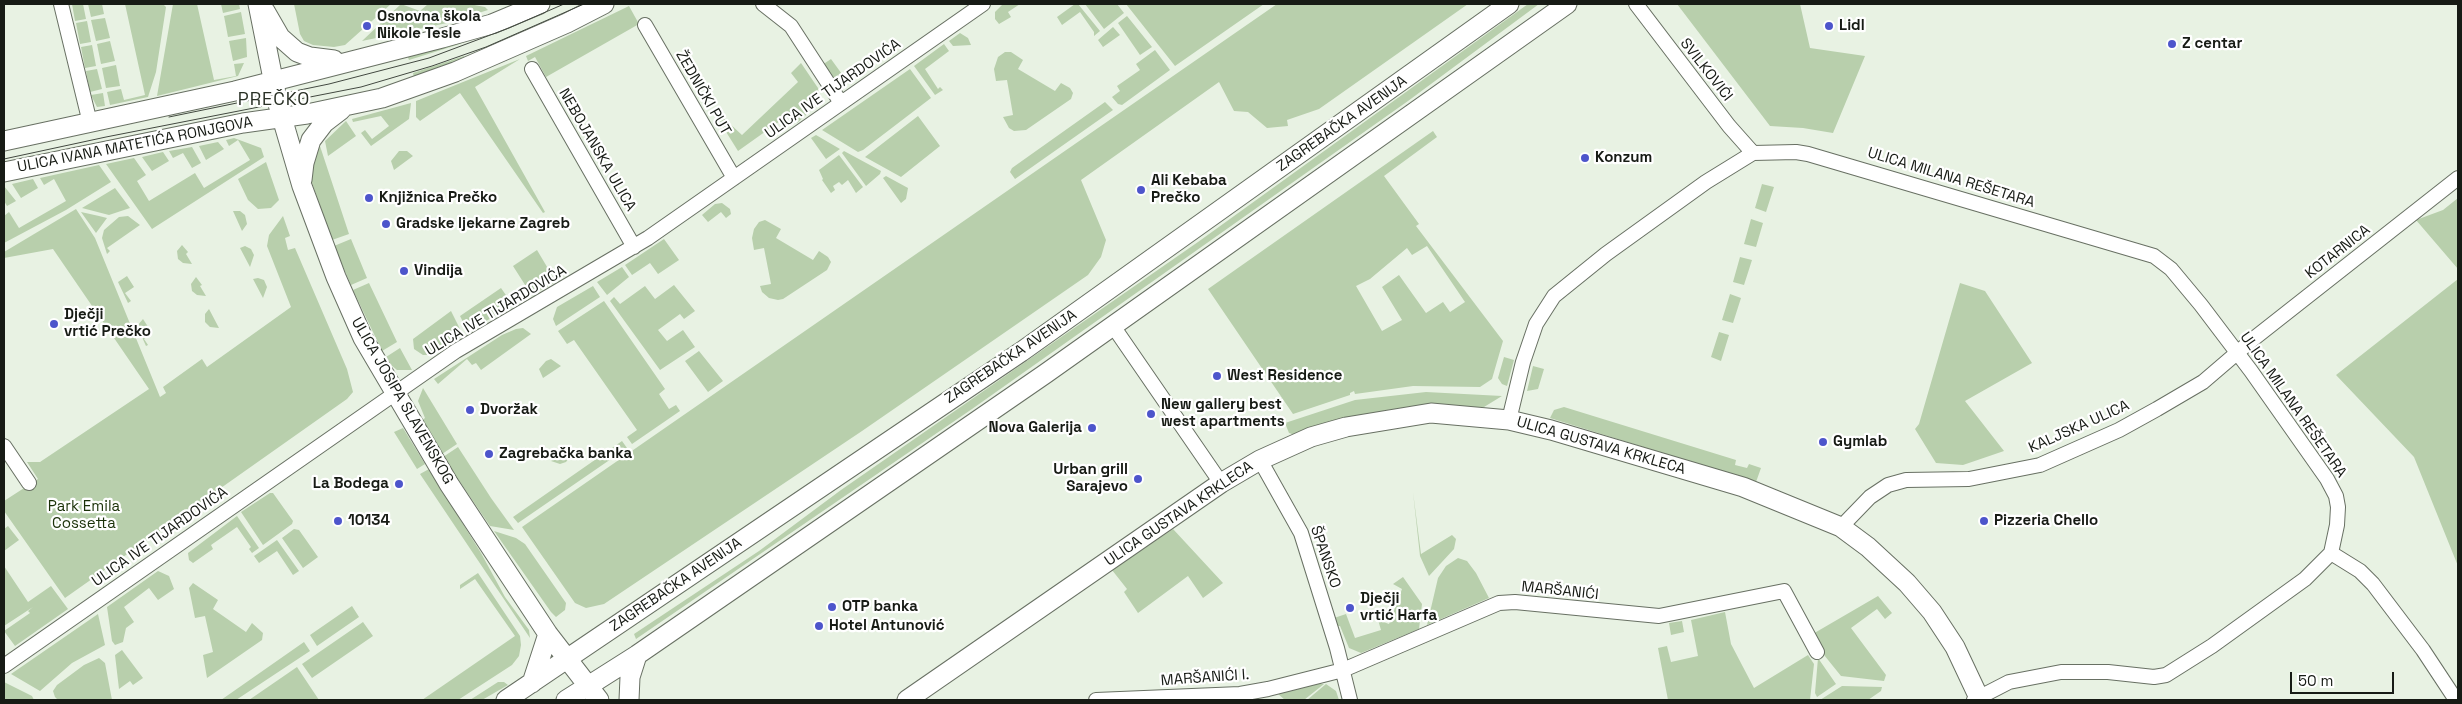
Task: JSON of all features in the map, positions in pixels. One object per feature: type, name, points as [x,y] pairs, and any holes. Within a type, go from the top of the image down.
[{"type":"street","points":[[61,4],[90,124]]},
{"type":"street","points":[[260,4],[270,24],[297,52],[310,57],[350,61]]},
{"type":"street","name":"ULICA JOSIPA SLAVENSKOG","points":[[260,4],[273,80],[282,118],[302,186],[349,308],[394,393],[450,484],[548,634],[594,693]]},
{"type":"street","name":"ULICA IVANA MATETIĆA RONJGOVA","points":[[4,141],[90,124],[350,61],[475,29],[540,4]]},
{"type":"street","name":"ULICA IVANA MATETIĆA RONJGOVA","points":[[4,172],[235,124],[282,118],[397,94],[455,72],[567,23],[604,4]]},
{"type":"street","points":[[763,4],[791,26],[841,103]]},
{"type":"street","name":"ULICA IVE TIJARDOVIĆA","points":[[4,666],[394,393],[473,340],[634,247],[983,4]]},
{"type":"street","name":"ZAGREBAČKA AVENIJA","points":[[506,700],[1021,352],[1509,4]]},
{"type":"street","points":[[566,700],[594,693],[637,655],[1113,326],[1567,4]]},
{"type":"street","name":"SVILKOVIĆI","points":[[1636,4],[1729,126],[1753,153]]},
{"type":"street","name":"ŽEDNIČKI PUT","points":[[645,25],[734,178]]},
{"type":"street","name":"NEBOJANSKA ULICA","points":[[532,68],[634,247]]},
{"type":"street","points":[[302,186],[304,163],[311,140],[324,123],[346,106]]},
{"type":"street","name":"ULICA MILANA REŠETARA","points":[[1753,153],[1796,152],[1817,156],[2154,256],[2171,269],[2238,353],[2327,479],[2336,496],[2337,525],[2331,553]]},
{"type":"street","points":[[1509,420],[1523,362],[1536,324],[1554,296],[1606,254],[1706,182],[1753,153]]},
{"type":"street","name":"KOTARNICA","points":[[2238,353],[2458,178]]},
{"type":"street","points":[[1113,326],[1221,483]]},
{"type":"street","name":"KALJSKA ULICA","points":[[1841,527],[1870,496],[1888,485],[1906,480],[1970,479],[2040,465],[2070,452],[2157,409],[2203,382],[2238,353]]},
{"type":"street","name":"ULICA GUSTAVA KRKLECA","points":[[907,700],[1221,483],[1260,460],[1310,437],[1346,427],[1431,413],[1509,420],[1551,430],[1743,487],[1841,527],[1868,547],[1908,584],[1932,612],[1955,648],[1977,699]]},
{"type":"street","points":[[4,446],[29,483]]},
{"type":"street","name":"ŠPANSKO","points":[[1260,460],[1301,533],[1343,670],[1350,700]]},
{"type":"street","points":[[1977,699],[2009,682],[2061,672],[2108,672],[2154,677],[2166,675],[2212,646],[2305,579],[2331,553],[2360,571],[2373,584],[2423,650],[2456,700]]},
{"type":"street","name":"MARŠANIĆI","points":[[1343,670],[1499,603],[1515,602],[1659,616],[1784,591],[1817,652]]},
{"type":"street","points":[[532,683],[548,634]]},
{"type":"street","points":[[629,700],[630,677],[637,655]]},
{"type":"street","name":"MARŠANIĆI I.","points":[[1096,700],[1240,694],[1343,670]]},
{"type":"green space","points":[[72,4],[83,4],[86,19],[75,21]]},
{"type":"green space","points":[[88,4],[102,4],[104,14],[91,17]]},
{"type":"green space","points":[[125,4],[163,4],[166,7],[156,72],[148,97],[110,105],[107,92],[121,89],[124,100],[145,95]]},
{"type":"green space","points":[[173,4],[197,4],[214,80],[236,76],[234,64],[244,63],[238,76],[157,96]]},
{"type":"green space","points":[[221,4],[239,4],[240,9],[223,13]]},
{"type":"green space","points":[[294,4],[391,4],[345,45],[334,47],[313,45],[304,41],[300,34]]},
{"type":"green space","points":[[401,4],[420,11],[428,4],[469,4],[485,7],[488,10],[447,23],[362,41]]},
{"type":"green space","points":[[1003,4],[1020,4],[1008,12],[1011,17],[999,24],[995,19],[995,12]]},
{"type":"green space","points":[[1075,4],[1078,4],[1100,31],[1094,36],[1094,32],[1080,12],[1062,25],[1057,17]]},
{"type":"green space","points":[[1085,4],[1117,4],[1124,13],[1104,29]]},
{"type":"green space","points":[[1126,4],[1264,4],[1175,66]]},
{"type":"green space","points":[[1277,4],[1468,4],[1319,109],[1287,120],[1288,126],[1267,128],[1248,112],[1234,111],[1219,82],[1081,180],[1106,240],[1101,257],[1088,275],[862,431],[604,604],[586,608],[575,603],[522,527]]},
{"type":"green space","points":[[1528,4],[1539,4],[1408,101],[972,409],[636,639],[634,634],[759,551],[841,490],[1198,242]]},
{"type":"green space","points":[[1677,4],[1800,4],[1810,48],[1865,56],[1833,133],[1803,128],[1770,126]]},
{"type":"green space","points":[[629,6],[639,24],[546,77],[535,57],[528,61],[526,56]]},
{"type":"green space","points":[[241,12],[245,34],[228,37],[224,16]]},
{"type":"green space","points":[[1127,16],[1152,47],[1140,55],[1118,23]]},
{"type":"green space","points":[[105,18],[110,38],[96,41],[91,20]]},
{"type":"green space","points":[[87,21],[91,42],[80,44],[76,23]]},
{"type":"green space","points":[[1113,27],[1120,35],[1103,47],[1098,40]]},
{"type":"green space","points":[[486,33],[457,45],[409,60],[407,55]]},
{"type":"green space","points":[[960,33],[968,38],[971,45],[953,46],[949,41]]},
{"type":"green space","points":[[246,38],[247,57],[233,61],[229,41]]},
{"type":"green space","points":[[110,41],[115,61],[101,64],[97,44]]},
{"type":"green space","points":[[944,44],[949,51],[925,69],[938,89],[940,87],[943,90],[935,95],[914,66]]},
{"type":"green space","points":[[92,45],[96,66],[85,68],[81,47]]},
{"type":"green space","points":[[1155,50],[1170,70],[1122,105],[1118,104],[1112,97],[1120,91],[1117,86],[1140,70],[1136,64]]},
{"type":"green space","points":[[1005,52],[1011,52],[1023,60],[1018,69],[1055,91],[1061,83],[1070,88],[1073,93],[1071,99],[1026,130],[1014,131],[1009,128],[1003,117],[1013,115],[1007,80],[996,81],[994,69],[998,57]]},
{"type":"green space","points":[[464,56],[466,59],[414,78],[413,73]]},
{"type":"green space","points":[[520,59],[475,87],[545,212],[543,213],[460,93],[420,121],[416,117],[416,101]]},
{"type":"green space","points":[[831,59],[847,81],[845,83],[834,80],[822,65]]},
{"type":"green space","points":[[801,63],[818,88],[819,96],[815,107],[797,123],[790,114],[738,151],[713,111],[715,110],[742,135],[798,82],[791,73]]},
{"type":"green space","points":[[116,65],[120,86],[106,88],[102,68]]},
{"type":"green space","points":[[97,69],[102,89],[90,92],[86,71]]},
{"type":"green space","points":[[910,69],[931,98],[863,150],[858,152],[822,130]]},
{"type":"green space","points":[[103,93],[105,106],[97,107],[91,95]]},
{"type":"green space","points":[[1105,102],[1113,110],[1015,179],[1010,172],[1012,168]]},
{"type":"green space","points":[[411,103],[409,119],[371,146],[361,133],[365,130],[372,139],[389,126],[381,116],[353,122],[352,119]]},
{"type":"green space","points":[[234,115],[235,117],[4,163],[124,137]]},
{"type":"green space","points":[[918,116],[940,146],[901,177],[865,157]]},
{"type":"green space","points":[[346,121],[356,136],[328,156],[325,141]]},
{"type":"green space","points":[[1433,131],[1437,137],[1384,176],[1419,224],[1416,226],[1503,341],[1492,379],[1480,387],[1413,386],[1355,394],[1354,391],[1350,395],[1293,414],[1208,289]],"holes":[[[1427,246],[1465,302],[1450,312],[1443,302],[1426,313],[1399,275],[1382,287],[1402,320],[1382,331],[1356,286],[1370,279],[1407,248],[1412,255]]]},
{"type":"green space","points":[[816,135],[840,149],[826,159],[811,138]]},
{"type":"green space","points":[[234,138],[261,148],[264,157],[152,229],[106,164],[134,158],[146,175],[137,181],[149,201],[195,173],[204,188],[250,160],[238,140],[229,146],[226,140]]},
{"type":"green space","points":[[318,140],[349,234],[332,240],[308,171]]},
{"type":"green space","points":[[218,142],[224,149],[206,160],[199,146]]},
{"type":"green space","points":[[192,147],[201,163],[192,168],[183,153],[173,158],[169,151]]},
{"type":"green space","points":[[399,151],[407,151],[413,156],[394,170],[391,161]]},
{"type":"green space","points":[[844,151],[881,171],[880,174],[866,186],[842,153]]},
{"type":"green space","points":[[163,152],[169,161],[152,171],[142,157]]},
{"type":"green space","points":[[839,155],[863,187],[856,193],[848,180],[842,185],[839,182],[833,186],[835,190],[831,193],[822,180],[819,170]]},
{"type":"green space","points":[[266,162],[279,200],[271,208],[258,209],[248,200],[238,179]]},
{"type":"green space","points":[[99,165],[111,182],[66,210],[4,243],[4,216],[9,212],[19,228],[66,201],[54,179],[44,185],[40,178]]},
{"type":"green space","points":[[886,176],[908,188],[906,199],[901,203],[883,178]]},
{"type":"green space","points":[[33,179],[38,188],[21,198],[12,184]]},
{"type":"green space","points":[[1762,184],[1774,187],[1766,212],[1755,208]]},
{"type":"green space","points":[[4,186],[16,201],[7,206],[4,201]]},
{"type":"green space","points":[[115,188],[130,208],[109,215],[82,208]]},
{"type":"green space","points":[[2458,198],[2458,269],[2416,220],[2443,210]]},
{"type":"green space","points":[[722,203],[730,209],[731,214],[726,218],[721,212],[708,222],[702,215],[715,204]]},
{"type":"green space","name":"Park Emila Cossetta","points":[[76,209],[95,238],[160,397],[166,393],[163,387],[202,359],[207,367],[291,307],[267,246],[269,235],[283,216],[290,236],[285,238],[288,250],[295,248],[347,369],[353,392],[347,399],[65,598],[4,511],[4,501],[38,479],[27,462],[40,462],[149,389],[53,249],[4,258],[4,252]]},
{"type":"green space","points":[[233,211],[240,211],[245,215],[247,224],[242,231]]},
{"type":"green space","points":[[81,212],[99,216],[107,218],[96,233]]},
{"type":"green space","points":[[128,216],[140,225],[107,248],[110,251],[107,254],[102,238],[104,230],[119,217]]},
{"type":"green space","points":[[1751,219],[1763,223],[1756,247],[1744,244]]},
{"type":"green space","points":[[765,220],[781,229],[776,238],[813,260],[819,251],[828,257],[831,262],[827,270],[783,299],[778,300],[769,298],[762,292],[760,286],[771,284],[764,248],[754,250],[752,238],[754,229],[759,222]]},
{"type":"green space","points":[[351,239],[367,278],[351,285],[334,246]]},
{"type":"green space","points":[[664,239],[679,260],[658,274],[650,263],[632,275],[625,265]]},
{"type":"green space","points":[[182,245],[188,252],[186,254],[192,264],[183,263],[178,259],[177,251]]},
{"type":"green space","points":[[245,246],[251,249],[254,255],[250,267],[240,248]]},
{"type":"green space","points":[[537,250],[556,282],[539,291],[527,288],[513,266]]},
{"type":"green space","points":[[1740,257],[1752,260],[1744,285],[1733,282]]},
{"type":"green space","points":[[622,267],[629,277],[607,295],[597,282]]},
{"type":"green space","points":[[127,276],[134,287],[125,293],[131,301],[128,303],[118,282]]},
{"type":"green space","points":[[196,277],[202,285],[200,286],[206,296],[197,295],[192,291],[191,284]]},
{"type":"green space","points":[[253,279],[264,280],[267,287],[263,298]]},
{"type":"green space","points":[[2458,279],[2458,566],[2414,457],[2336,375]]},
{"type":"green space","points":[[369,283],[397,342],[382,351],[353,290]]},
{"type":"green space","points":[[1960,283],[1985,291],[2032,363],[1965,401],[2004,451],[1963,465],[1936,463],[1915,429],[1919,424]]},
{"type":"green space","points":[[674,285],[695,311],[684,319],[680,314],[658,330],[667,341],[683,330],[695,347],[660,370],[610,301],[614,297],[620,304],[645,286],[655,299]]},
{"type":"green space","points":[[593,286],[600,297],[556,326],[553,319],[557,307]]},
{"type":"green space","points":[[501,288],[508,298],[506,309],[468,332],[460,316]]},
{"type":"green space","points":[[1730,294],[1741,298],[1733,323],[1722,320]]},
{"type":"green space","points":[[604,301],[665,389],[659,394],[669,409],[676,405],[680,411],[632,444],[627,437],[637,430],[574,340],[567,344],[558,331]]},
{"type":"green space","points":[[209,309],[219,328],[210,327],[205,322],[205,314]]},
{"type":"green space","points":[[451,311],[463,335],[431,355],[423,355],[414,349],[413,339]]},
{"type":"green space","points":[[143,319],[152,333],[144,339],[148,345],[146,346],[137,326]]},
{"type":"green space","points":[[523,328],[531,334],[481,370],[476,363],[472,365],[467,359],[438,384],[434,379],[502,335]]},
{"type":"green space","points":[[1719,332],[1729,335],[1721,361],[1711,357]]},
{"type":"green space","points":[[400,348],[412,370],[397,370],[386,357]]},
{"type":"green space","points":[[699,351],[723,381],[708,392],[685,361]]},
{"type":"green space","points":[[1504,357],[1514,360],[1507,386],[1502,384],[1498,378]]},
{"type":"green space","points":[[551,359],[561,366],[543,378],[539,369],[546,361]]},
{"type":"green space","points":[[1533,366],[1544,369],[1538,389],[1527,391]]},
{"type":"green space","points":[[423,388],[457,444],[442,454],[421,421],[425,418],[418,401]]},
{"type":"green space","points":[[1426,392],[1502,396],[1484,407],[1411,407],[1388,410],[1352,418],[1295,435],[1289,433],[1285,423],[1355,400]]},
{"type":"green space","points":[[1564,407],[1736,460],[1735,465],[1747,468],[1749,464],[1761,468],[1756,482],[1550,418],[1554,410]]},
{"type":"green space","points":[[403,428],[425,464],[417,469],[394,432]]},
{"type":"green space","points":[[622,441],[627,448],[518,523],[513,517]]},
{"type":"green space","points":[[571,446],[571,455],[566,462],[560,464],[551,461]]},
{"type":"green space","points":[[458,447],[514,530],[490,526],[443,457]]},
{"type":"green space","points":[[429,469],[481,553],[505,597],[529,630],[530,638],[420,474]]},
{"type":"green space","points":[[1413,492],[1421,554],[1452,535],[1456,539],[1454,549],[1429,576],[1420,556]]},
{"type":"green space","points":[[270,493],[273,493],[293,521],[292,524],[263,545],[241,512]]},
{"type":"green space","points":[[237,516],[259,548],[252,553],[249,549],[251,547],[237,527],[211,545],[213,549],[193,563],[189,560],[188,553]]},
{"type":"green space","points":[[8,526],[19,540],[4,551],[4,529]]},
{"type":"green space","points":[[294,529],[299,530],[318,557],[303,568],[282,538]]},
{"type":"green space","points":[[1173,529],[1223,583],[1203,598],[1188,576],[1138,613],[1124,592],[1127,589],[1112,570]]},
{"type":"green space","points":[[494,531],[516,538],[525,544],[566,603],[565,610],[556,617],[551,612]]},
{"type":"green space","points":[[277,540],[299,571],[293,575],[277,551],[259,563],[254,556]]},
{"type":"green space","points":[[1458,558],[1467,561],[1476,573],[1489,598],[1427,625],[1438,578],[1446,566]]},
{"type":"green space","points":[[4,566],[28,602],[51,586],[68,609],[15,646],[4,631],[30,613],[28,611],[33,607],[4,626]]},
{"type":"green space","points":[[158,571],[169,576],[174,589],[158,600],[149,588],[124,607],[134,622],[126,628],[123,642],[115,645],[112,641],[107,607]]},
{"type":"green space","points":[[478,573],[520,636],[519,656],[512,665],[458,700],[422,700],[515,636],[475,579],[460,589],[460,585]]},
{"type":"green space","points":[[1403,577],[1422,604],[1419,629],[1361,653],[1349,648],[1340,626],[1336,626],[1334,618],[1346,614],[1355,638],[1381,630],[1378,620],[1389,624],[1402,589],[1393,584]]},
{"type":"green space","points":[[193,583],[218,600],[213,609],[246,632],[252,623],[263,633],[262,640],[207,678],[203,655],[213,652],[205,616],[195,618],[189,588]]},
{"type":"green space","points":[[1878,596],[1892,613],[1885,619],[1877,609],[1851,628],[1886,675],[1884,681],[1841,676],[1820,650],[1811,635]]},
{"type":"green space","points":[[352,606],[359,617],[317,646],[310,635]]},
{"type":"green space","points":[[1725,612],[1731,644],[1754,688],[1808,655],[1814,664],[1810,700],[1668,700],[1658,648],[1667,646],[1671,662],[1698,656],[1691,620]]},
{"type":"green space","points":[[98,614],[105,645],[72,663],[40,691],[11,674]]},
{"type":"green space","points":[[1682,621],[1684,632],[1671,635],[1669,623]]},
{"type":"green space","points":[[363,622],[373,636],[312,678],[302,664]]},
{"type":"green space","points":[[304,642],[310,651],[236,700],[221,700]]},
{"type":"green space","points":[[122,650],[143,678],[133,685],[130,681],[119,689],[115,655]]},
{"type":"green space","points":[[99,658],[105,663],[112,700],[58,700],[55,697],[53,691],[57,685],[84,665]]},
{"type":"green space","points":[[1818,658],[1836,684],[1817,697],[1815,693]]},
{"type":"green space","points":[[297,667],[319,700],[249,700]]},
{"type":"green space","points":[[4,682],[32,696],[34,700],[4,700]]},
{"type":"green space","points":[[498,682],[504,682],[508,685],[482,700],[470,700]]},
{"type":"green space","points":[[1324,684],[1304,700],[1285,700],[1278,694]]},
{"type":"green space","points":[[1326,684],[1336,691],[1339,700],[1307,700]]},
{"type":"green space","points":[[1842,686],[1882,687],[1881,691],[1868,700],[1820,700]]},
{"type":"tram line","points":[[169,117],[329,84],[429,58],[509,28],[564,4]]},
{"type":"tram line","points":[[4,159],[361,87],[432,66],[486,47],[584,4]]},
{"type":"place","name":"Osnovna škola Nikole Tesle","points":[[367,26]]},
{"type":"place","name":"Lidl","points":[[1829,26]]},
{"type":"place","name":"Z centar","points":[[2172,44]]},
{"type":"place","name":"Konzum","points":[[1585,158]]},
{"type":"place","name":"Ali Kebaba Prečko","points":[[1141,190]]},
{"type":"place","name":"Knjižnica Prečko","points":[[369,198]]},
{"type":"place","name":"Gradske ljekarne Zagreb","points":[[386,224]]},
{"type":"place","name":"Vindija","points":[[404,271]]},
{"type":"place","name":"Dječji vrtić Prečko","points":[[54,324]]},
{"type":"place","name":"West Residence","points":[[1217,376]]},
{"type":"place","name":"Dvoržak","points":[[470,410]]},
{"type":"place","name":"New gallery best west apartments","points":[[1151,414]]},
{"type":"place","name":"Nova Galerija","points":[[1092,428]]},
{"type":"place","name":"Gymlab","points":[[1823,442]]},
{"type":"place","name":"Zagrebačka banka","points":[[489,454]]},
{"type":"place","name":"Urban grill Sarajevo","points":[[1138,479]]},
{"type":"place","name":"La Bodega","points":[[399,484]]},
{"type":"place","name":"10134","points":[[338,521]]},
{"type":"place","name":"Pizzeria Chello","points":[[1984,521]]},
{"type":"place","name":"OTP banka","points":[[832,607]]},
{"type":"place","name":"Dječji vrtić Harfa","points":[[1350,608]]},
{"type":"place","name":"Hotel Antunović","points":[[819,626]]},
{"type":"district","name":"PREČKO","points":[[274,100]]}]
